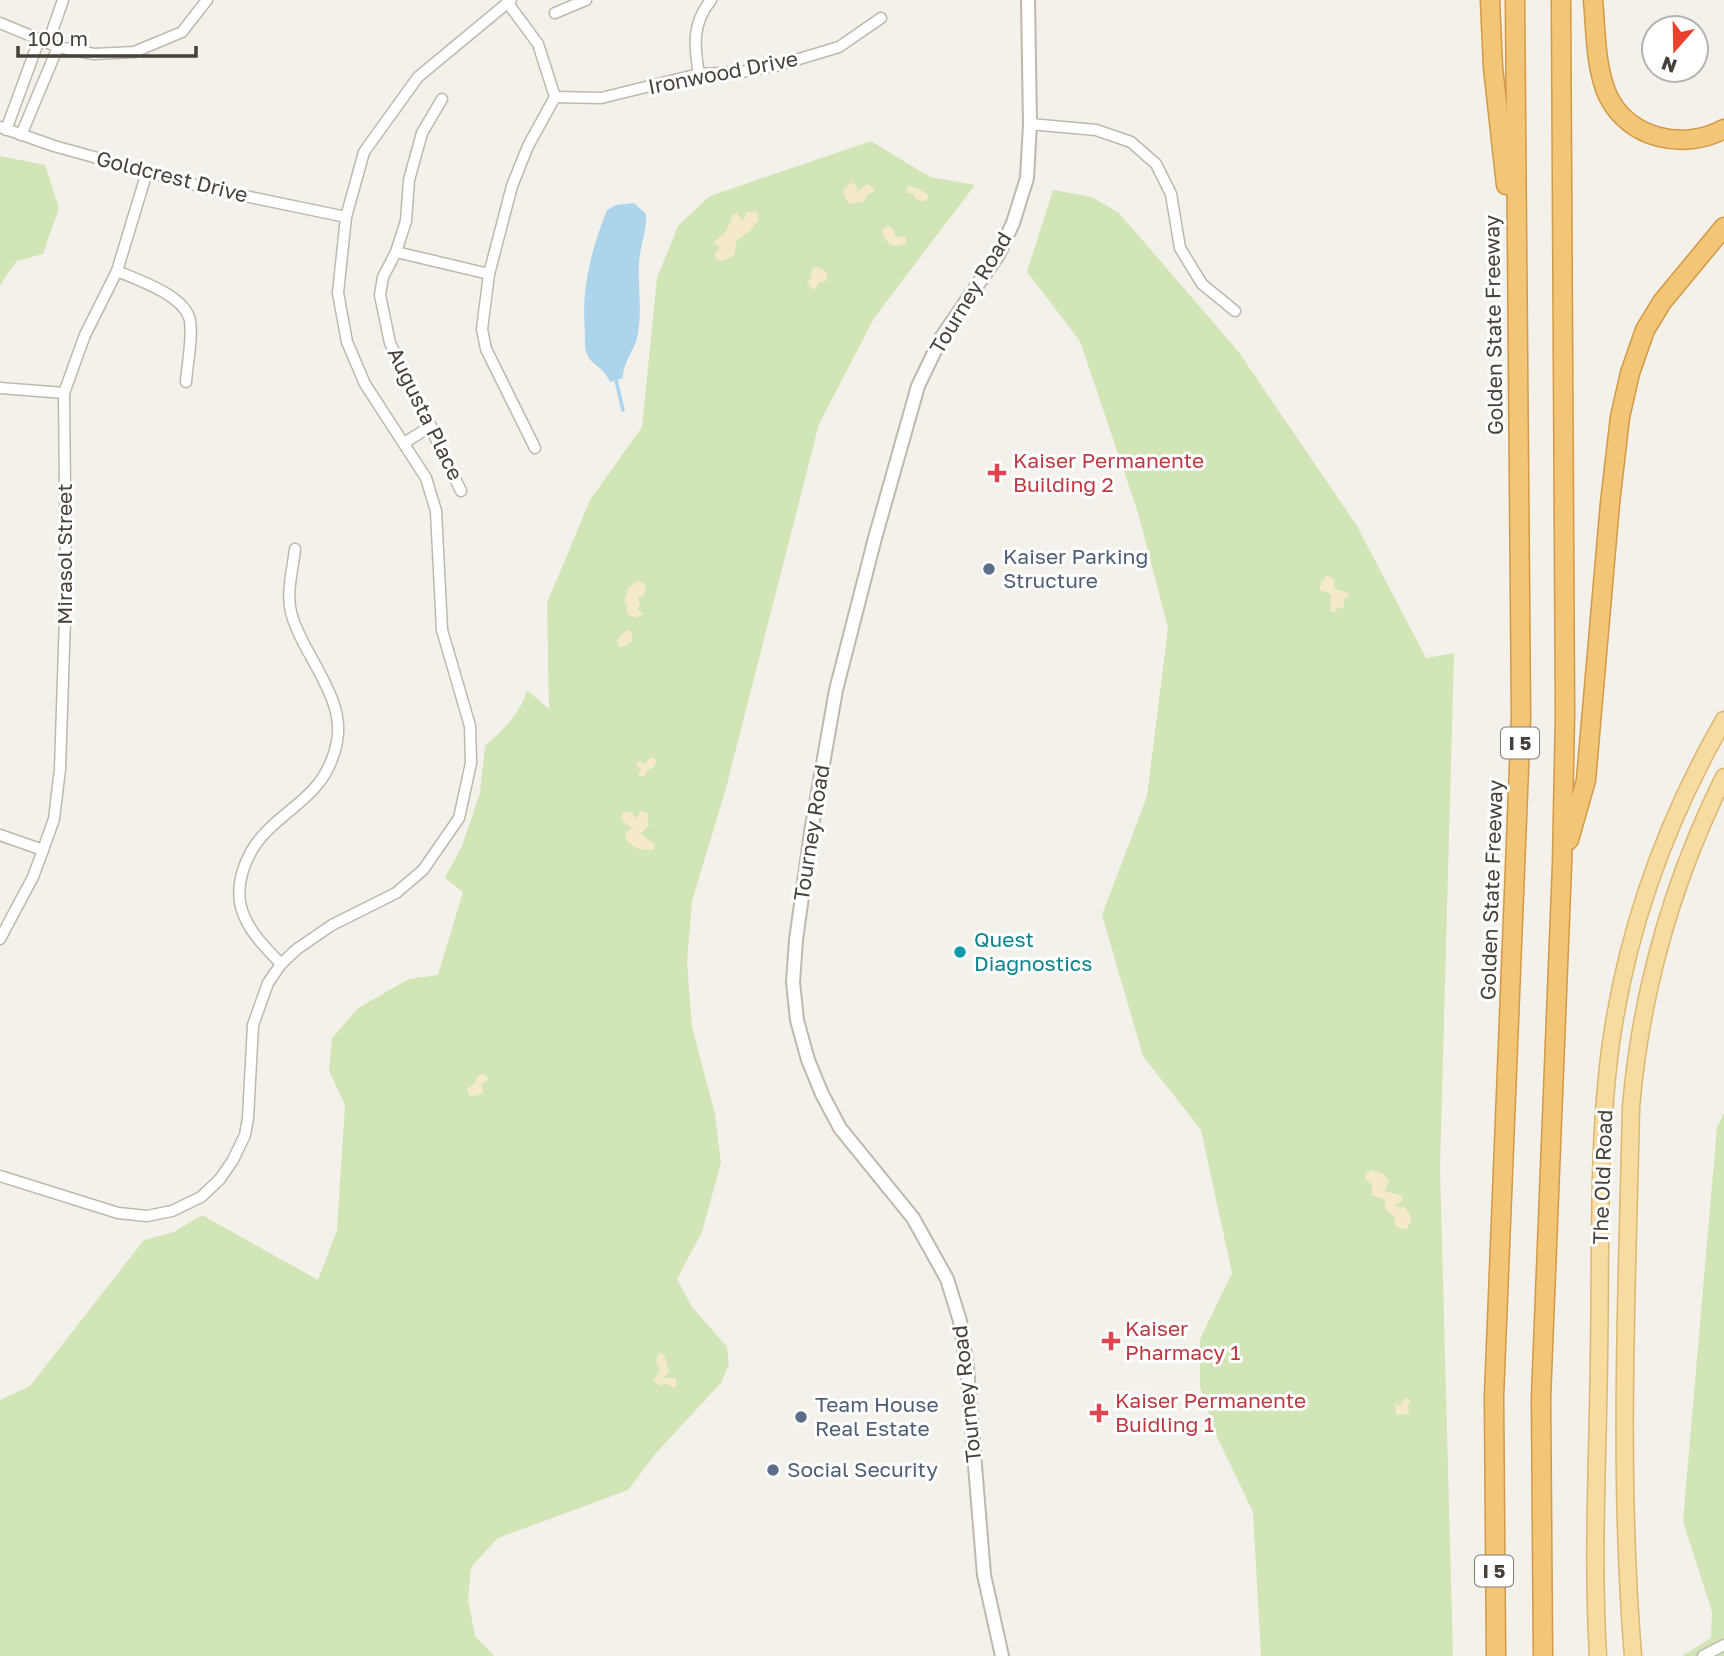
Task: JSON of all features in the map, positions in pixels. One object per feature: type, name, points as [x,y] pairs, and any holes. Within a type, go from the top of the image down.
[{"type":"highway","points":[[1490,0],[1493,67],[1516,280]]},
{"type":"highway","name":"Golden State Freeway","points":[[1496,1656],[1494,1397],[1520,730],[1515,0]]},
{"type":"highway","name":"I 5","points":[[1543,1656],[1540,1486],[1542,1335],[1562,865],[1564,661],[1561,0]]},
{"type":"highway","points":[[1593,0],[1602,79],[1609,97],[1619,111],[1642,130],[1664,139],[1695,140],[1724,129]]},
{"type":"highway","points":[[1562,865],[1586,780],[1610,503],[1620,417],[1630,373],[1645,330],[1662,302],[1724,227]]},
{"type":"main road","name":"The Old Road","points":[[1598,1656],[1601,1214],[1605,1096],[1611,1043],[1629,952],[1646,892],[1689,786],[1724,720]]},
{"type":"main road","name":"The Old Road","points":[[1633,1656],[1624,1495],[1634,1066],[1641,1019],[1659,940],[1697,834],[1724,777]]},
{"type":"street","points":[[21,135],[63,0]]},
{"type":"street","points":[[0,23],[48,43],[94,54],[134,52],[182,32],[207,0]]},
{"type":"street","points":[[555,13],[586,0]]},
{"type":"street","points":[[699,74],[695,33],[703,10],[711,0]]},
{"type":"street","name":"Tourney Road","points":[[1002,1656],[984,1575],[967,1368],[960,1321],[947,1279],[913,1218],[840,1128],[822,1094],[808,1060],[797,1020],[793,982],[811,832],[834,703],[875,538],[918,386],[941,338],[998,255],[1013,223],[1027,178],[1030,124],[1028,0]]},
{"type":"street","points":[[0,1175],[118,1213],[147,1216],[172,1211],[201,1197],[220,1180],[245,1135],[253,1025],[268,983],[281,964],[297,949],[332,925],[396,893],[424,870],[459,818],[471,763],[470,726],[442,630],[436,510],[426,478],[365,384],[347,342],[338,293],[346,217],[364,152],[418,77],[509,1],[538,44],[555,97],[528,146],[512,186],[489,274],[482,329],[486,349],[535,448]]},
{"type":"street","name":"Ironwood Drive","points":[[555,97],[601,98],[699,74],[742,72],[839,47],[881,18]]},
{"type":"street","points":[[3,128],[48,43]]},
{"type":"street","name":"Augusta Place","points":[[442,99],[422,132],[409,180],[406,221],[396,252],[383,276],[380,295],[390,343],[461,491]]},
{"type":"street","points":[[1030,124],[1096,130],[1131,142],[1156,164],[1171,194],[1181,248],[1202,284],[1235,311]]},
{"type":"street","name":"Goldcrest Drive","points":[[3,128],[205,188],[346,217]]},
{"type":"street","name":"Mirasol Street","points":[[0,939],[33,877],[54,819],[60,769],[66,587],[64,393],[85,334],[117,271],[147,172]]},
{"type":"street","points":[[396,252],[489,274]]},
{"type":"street","points":[[117,271],[167,294],[182,306],[190,326],[186,382]]},
{"type":"street","points":[[0,388],[64,393]]},
{"type":"street","points":[[404,443],[431,426]]},
{"type":"street","points":[[281,964],[257,937],[244,917],[239,894],[242,872],[251,851],[266,832],[320,782],[338,739],[330,695],[290,610],[295,549]]},
{"type":"street","points":[[0,835],[43,850]]},
{"type":"street","points":[[1703,1656],[1724,1645]]},
{"type":"green space","points":[[871,141],[930,177],[975,185],[874,318],[819,424],[726,788],[692,901],[687,962],[692,1027],[715,1114],[721,1163],[702,1232],[677,1279],[692,1307],[727,1347],[729,1364],[721,1383],[656,1453],[628,1490],[498,1538],[471,1567],[468,1599],[475,1636],[494,1656],[0,1656],[0,1400],[30,1386],[144,1240],[174,1232],[202,1215],[318,1280],[337,1230],[345,1105],[329,1071],[332,1038],[358,1008],[409,979],[438,975],[463,892],[445,878],[462,846],[480,793],[485,746],[516,714],[527,690],[549,709],[547,603],[590,500],[642,427],[657,278],[678,226],[710,196]]},
{"type":"green space","points":[[0,156],[45,165],[59,208],[43,254],[17,261],[0,285]]},
{"type":"green space","points":[[1053,190],[1092,197],[1119,213],[1238,351],[1357,526],[1426,658],[1454,653],[1440,1168],[1453,1656],[1261,1656],[1253,1512],[1217,1437],[1200,1387],[1200,1339],[1232,1273],[1201,1130],[1143,1056],[1102,915],[1147,796],[1168,628],[1138,513],[1080,341],[1027,272]]},
{"type":"green space","points":[[1724,1113],[1724,1656],[1682,1656],[1711,1638],[1712,1612],[1683,1521],[1717,1127]]},
{"type":"sand","points":[[851,183],[856,184],[857,192],[867,184],[873,187],[874,191],[867,195],[864,202],[850,204],[844,196],[844,189]]},
{"type":"sand","points":[[908,186],[918,188],[928,195],[928,199],[923,202],[915,198],[913,193],[907,194]]},
{"type":"sand","points":[[756,211],[759,220],[737,240],[734,255],[724,261],[716,260],[715,253],[720,248],[713,243],[727,230],[733,214],[737,213],[743,221],[746,213]]},
{"type":"sand","points":[[889,226],[895,236],[906,237],[907,243],[890,245],[882,234],[883,229]]},
{"type":"sand","points":[[818,267],[826,272],[828,277],[812,289],[807,282],[811,279],[812,268]]},
{"type":"sand","points":[[1327,575],[1335,580],[1334,589],[1349,593],[1348,597],[1343,599],[1345,609],[1338,607],[1335,612],[1330,611],[1331,594],[1319,590]]},
{"type":"sand","points":[[638,581],[646,588],[644,595],[638,598],[640,605],[637,609],[644,614],[635,618],[628,614],[628,606],[624,601],[629,587]]},
{"type":"sand","points":[[628,630],[633,640],[626,646],[619,647],[617,641]]},
{"type":"sand","points":[[650,757],[657,760],[654,767],[648,770],[645,776],[638,776],[641,769],[636,762],[641,761],[645,765]]},
{"type":"sand","points":[[631,811],[636,819],[640,811],[647,813],[649,825],[641,834],[654,844],[654,850],[638,849],[626,840],[625,834],[632,827],[624,823],[621,816],[622,813]]},
{"type":"sand","points":[[484,1074],[489,1079],[481,1085],[483,1092],[476,1096],[469,1095],[467,1089],[475,1083],[478,1075]]},
{"type":"sand","points":[[1372,1170],[1383,1174],[1389,1181],[1384,1191],[1401,1195],[1403,1199],[1395,1207],[1405,1207],[1412,1219],[1407,1229],[1395,1225],[1394,1216],[1385,1209],[1385,1200],[1371,1195],[1372,1185],[1365,1178],[1365,1174]]},
{"type":"sand","points":[[659,1352],[664,1355],[669,1372],[663,1378],[675,1378],[677,1385],[674,1388],[664,1383],[661,1386],[653,1380],[660,1371],[656,1361]]},
{"type":"sand","points":[[1407,1398],[1411,1400],[1408,1406],[1409,1414],[1396,1415],[1395,1404],[1401,1406],[1402,1401]]},
{"type":"water","points":[[634,203],[646,214],[639,263],[638,333],[623,378],[610,382],[586,352],[586,285],[596,240],[607,210],[616,205]]},
{"type":"waterway","points":[[616,380],[623,410]]},
{"type":"place","name":"Kaiser Permanente Building 2","points":[[997,473]]},
{"type":"place","name":"Kaiser Parking Structure","points":[[989,569]]},
{"type":"place","name":"Quest Diagnostics","points":[[960,952]]},
{"type":"place","name":"Kaiser Pharmacy 1","points":[[1111,1341]]},
{"type":"place","name":"Kaiser Permanente Buidling 1","points":[[1099,1413]]},
{"type":"place","name":"Team House Real Estate","points":[[801,1417]]},
{"type":"place","name":"Social Security","points":[[773,1470]]}]
